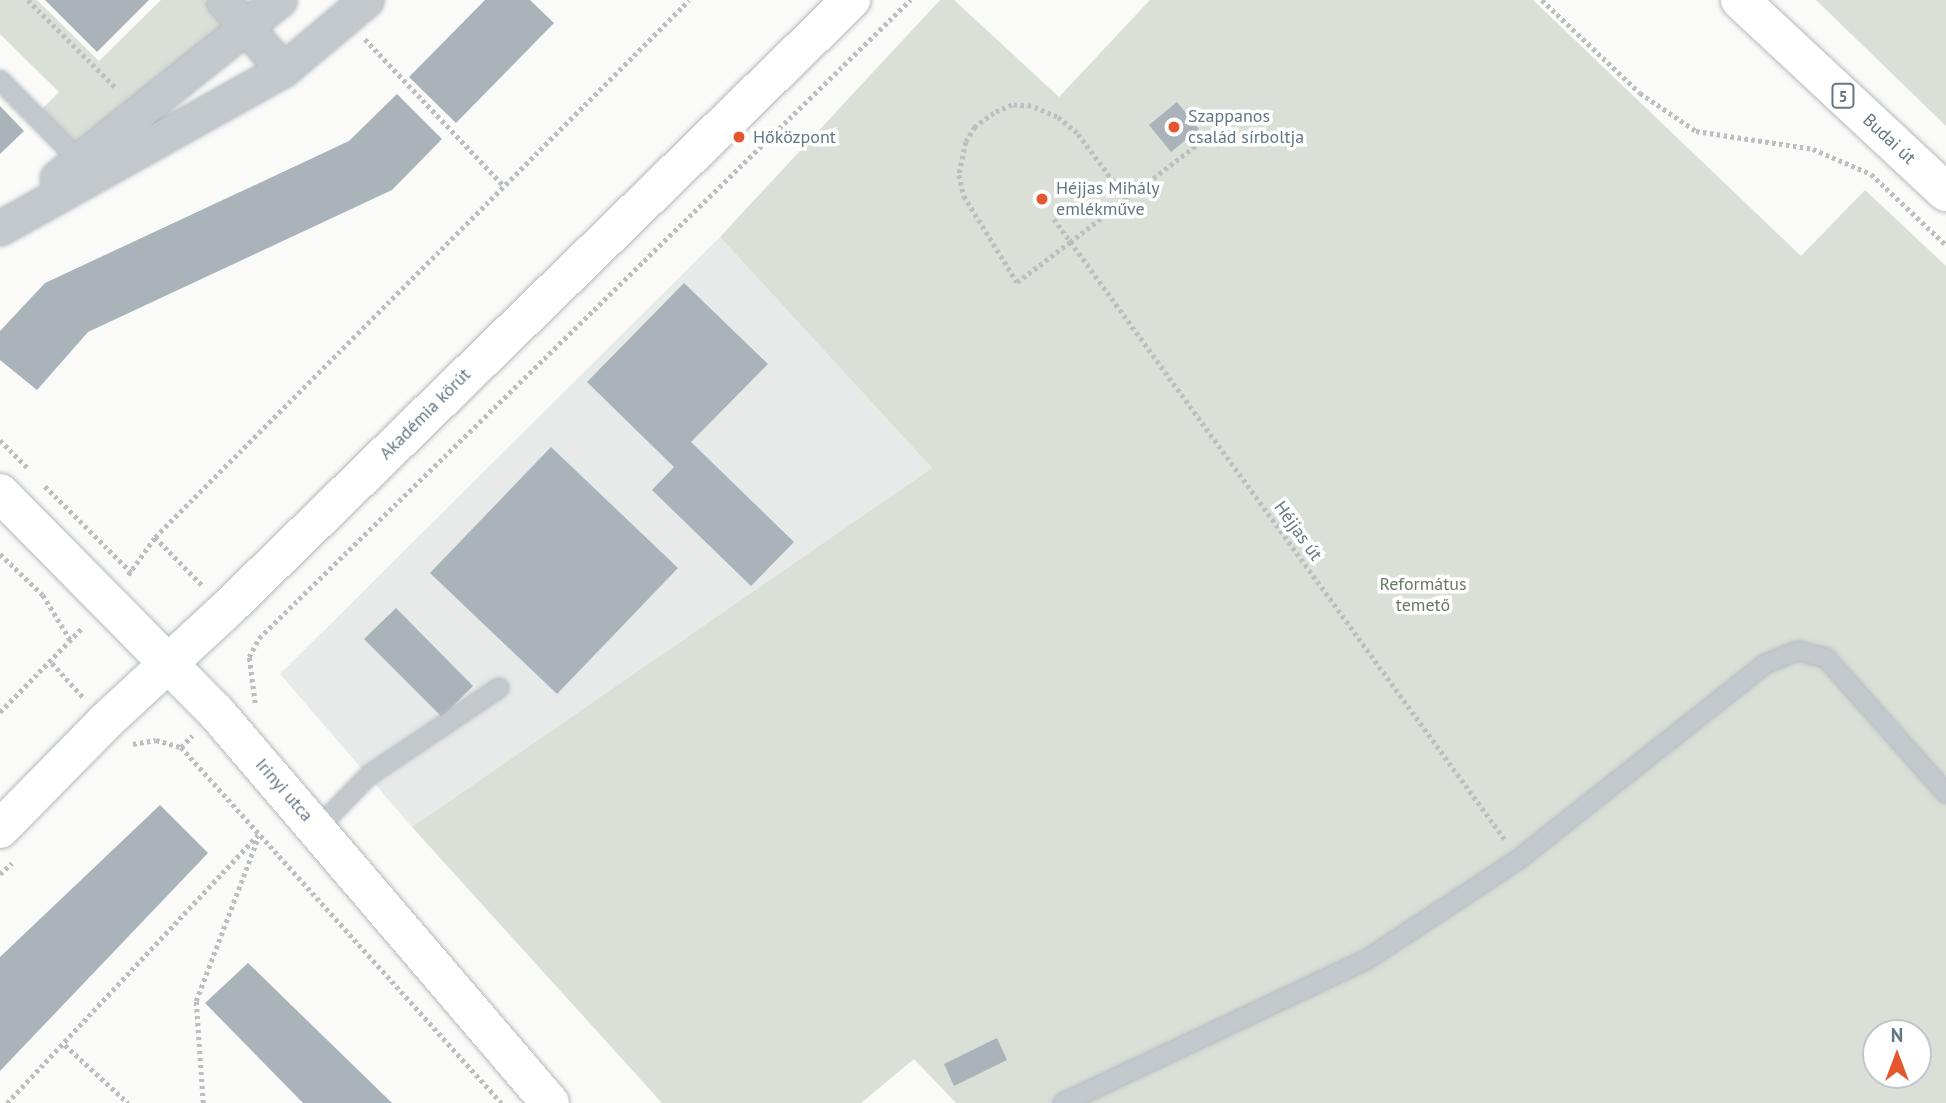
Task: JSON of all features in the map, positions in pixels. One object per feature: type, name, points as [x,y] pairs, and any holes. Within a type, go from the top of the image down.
[{"type":"street","points":[[223,0],[249,26],[283,70]]},
{"type":"street","points":[[0,226],[279,0]]},
{"type":"street","name":"Akadémia körút","points":[[0,829],[167,662],[227,609],[851,0]]},
{"type":"street","name":"Budai út","points":[[1740,0],[1946,192]]},
{"type":"street","points":[[0,226],[283,70],[356,9]]},
{"type":"street","name":"Irinyi utca","points":[[0,494],[104,603],[167,662],[318,828],[550,1103]]},
{"type":"lane","points":[[0,80],[79,160]]},
{"type":"lane","points":[[1063,1103],[1366,960],[1519,859],[1765,664],[1797,651],[1826,658],[1946,793]]},
{"type":"lane","points":[[318,828],[368,776],[499,688]]},
{"type":"path","points":[[28,0],[140,112]]},
{"type":"path","points":[[0,712],[71,641],[131,572],[155,537],[689,0]]},
{"type":"path","points":[[260,713],[255,705],[249,657],[259,638],[910,0]]},
{"type":"path","points":[[1542,0],[1640,93],[1696,131],[1813,149],[1871,174],[1946,245]]},
{"type":"path","points":[[356,9],[504,186]]},
{"type":"path","points":[[1126,200],[1077,133],[1057,117],[1031,106],[1012,105],[975,127],[962,158],[959,176],[964,196],[1017,282],[1126,200],[1207,137]]},
{"type":"path","name":"Héjjas út","points":[[1054,219],[1519,859]]},
{"type":"path","points":[[0,440],[131,572]]},
{"type":"path","points":[[0,554],[43,595],[71,641]]},
{"type":"path","points":[[181,747],[501,1103]]},
{"type":"path","points":[[7,1103],[65,1045],[258,835]]},
{"type":"path","points":[[203,1103],[197,1001],[258,835]]},
{"type":"path","points":[[65,1045],[128,1103]]},
{"type":"shaded area","points":[[720,237],[932,468],[412,827],[280,674]]},
{"type":"green space","points":[[0,0],[37,0],[99,61],[161,0],[204,0],[228,23],[77,149],[40,111],[59,92],[0,34]]},
{"type":"green space","name":"Református temető","points":[[940,0],[954,0],[1059,97],[1150,0],[1533,0],[1801,256],[1865,190],[1946,266],[1946,1103],[956,1103],[914,1059],[861,1103],[662,1103],[412,827],[932,468],[720,237]]},
{"type":"green space","points":[[1816,0],[1946,0],[1946,126]]},
{"type":"building","points":[[45,0],[149,0],[97,52]]},
{"type":"building","points":[[485,0],[530,0],[554,23],[456,123],[409,77]]},
{"type":"building","points":[[397,94],[442,139],[392,190],[88,332],[37,390],[0,360],[0,331],[45,283],[349,141]]},
{"type":"building","name":"Szappanos család sírboltja","points":[[1177,102],[1199,129],[1171,152],[1149,125]]},
{"type":"building","points":[[0,106],[24,131],[0,154]]},
{"type":"building","points":[[684,283],[768,364],[691,442],[794,542],[751,586],[652,490],[674,467],[587,382]]},
{"type":"building","points":[[551,447],[678,568],[557,694],[430,573]]},
{"type":"building","points":[[396,608],[473,686],[442,717],[364,639]]},
{"type":"building","points":[[160,805],[208,853],[0,1071],[0,957]]},
{"type":"building","points":[[248,963],[392,1103],[303,1103],[205,1003]]},
{"type":"building","points":[[997,1038],[1007,1060],[954,1086],[944,1064]]},
{"type":"place","name":"Szappanos család sírboltja","points":[[1174,127]]},
{"type":"place","name":"Hőközpont","points":[[739,137]]},
{"type":"place","name":"Héjjas Mihály emlékműve","points":[[1042,199]]}]
